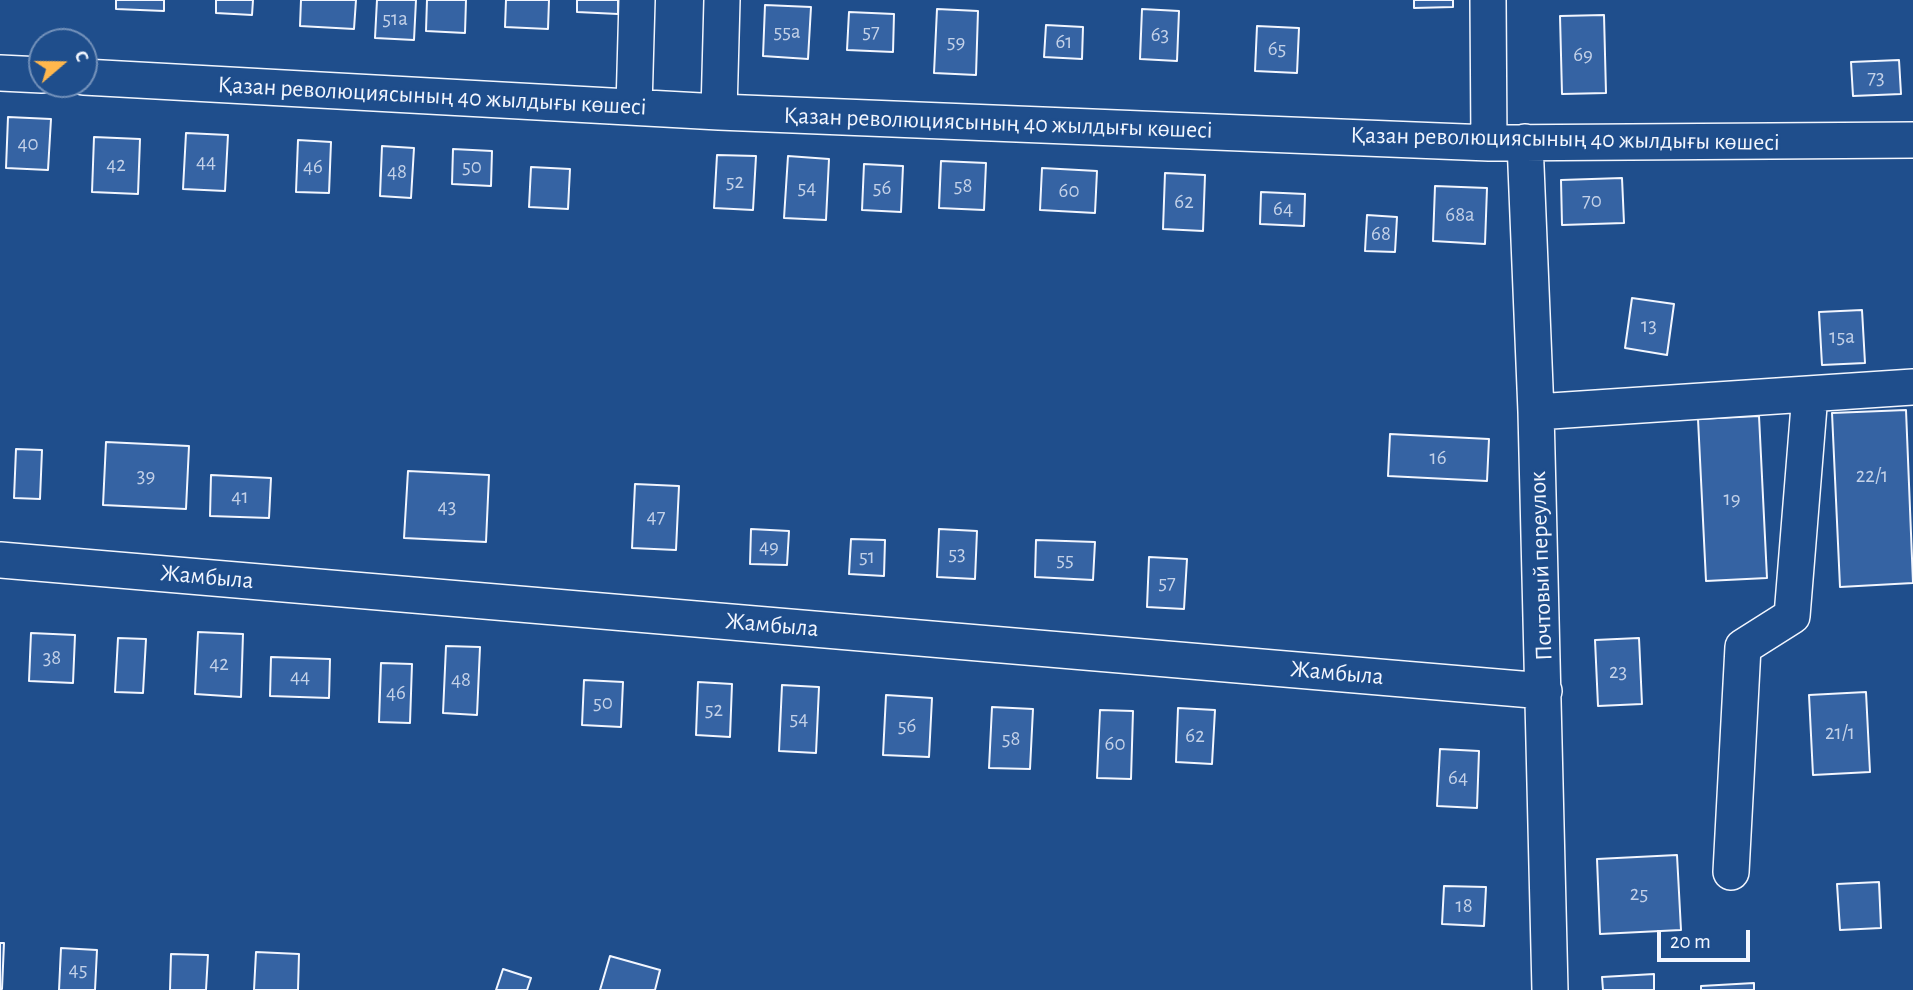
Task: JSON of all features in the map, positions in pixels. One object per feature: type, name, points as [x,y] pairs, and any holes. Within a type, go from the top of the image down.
[{"type":"street","points":[[634,107],[637,0]]},
{"type":"street","points":[[719,111],[722,0]]},
{"type":"street","points":[[1488,0],[1489,143]]},
{"type":"street","points":[[0,73],[28,74]]},
{"type":"street","name":"Қазан революциясының 40 жылдығы көшесі","points":[[98,79],[719,111],[1489,143],[1913,140]]},
{"type":"street","name":"Почтовый переулок","points":[[1525,142],[1545,691],[1550,990]]},
{"type":"street","points":[[1536,412],[1913,387]]},
{"type":"street","points":[[1731,872],[1743,647],[1792,616],[1810,394]]},
{"type":"street","name":"Жамбыла","points":[[0,560],[1545,691]]},
{"type":"building","points":[[116,0],[164,0],[164,11],[116,9]]},
{"type":"building","points":[[216,0],[253,0],[252,15],[216,13]]},
{"type":"building","points":[[301,0],[356,0],[354,29],[300,26]]},
{"type":"building","points":[[377,0],[416,0],[414,40],[375,38]]},
{"type":"building","points":[[427,0],[466,0],[465,33],[426,31]]},
{"type":"building","points":[[506,0],[549,0],[548,29],[505,27]]},
{"type":"building","points":[[577,0],[618,0],[618,14],[577,12]]},
{"type":"building","points":[[1414,0],[1453,0],[1453,7],[1414,8]]},
{"type":"building","points":[[765,5],[811,7],[808,59],[763,56]]},
{"type":"building","points":[[937,9],[978,11],[976,75],[934,73]]},
{"type":"building","points":[[1142,9],[1179,11],[1177,61],[1140,59]]},
{"type":"building","points":[[849,12],[894,14],[893,52],[847,50]]},
{"type":"building","points":[[1604,15],[1606,93],[1562,94],[1560,16]]},
{"type":"building","points":[[1046,25],[1083,27],[1082,59],[1044,57]]},
{"type":"building","points":[[1257,26],[1299,28],[1297,73],[1255,71]]},
{"type":"building","points":[[1899,60],[1901,94],[1853,96],[1851,62]]},
{"type":"building","points":[[8,117],[51,119],[48,170],[6,168]]},
{"type":"building","points":[[186,133],[228,135],[225,191],[183,189]]},
{"type":"building","points":[[94,137],[140,139],[138,194],[92,192]]},
{"type":"building","points":[[298,140],[331,142],[329,193],[296,192]]},
{"type":"building","points":[[382,146],[414,148],[411,198],[380,196]]},
{"type":"building","points":[[453,149],[492,151],[491,186],[452,184]]},
{"type":"building","points":[[717,155],[756,156],[753,210],[714,208]]},
{"type":"building","points":[[788,156],[829,159],[826,220],[784,218]]},
{"type":"building","points":[[941,161],[986,163],[984,210],[939,208]]},
{"type":"building","points":[[864,164],[903,166],[901,212],[862,210]]},
{"type":"building","points":[[531,167],[570,169],[568,209],[529,207]]},
{"type":"building","points":[[1042,168],[1097,171],[1095,213],[1040,210]]},
{"type":"building","points":[[1165,173],[1205,175],[1203,231],[1163,229]]},
{"type":"building","points":[[1622,178],[1624,223],[1562,225],[1561,180]]},
{"type":"building","points":[[1435,186],[1487,188],[1485,244],[1433,241]]},
{"type":"building","points":[[1261,192],[1305,194],[1304,226],[1260,224]]},
{"type":"building","points":[[1367,215],[1397,217],[1395,252],[1365,251]]},
{"type":"building","points":[[1632,298],[1674,304],[1667,355],[1625,348]]},
{"type":"building","points":[[1862,310],[1865,363],[1822,365],[1819,312]]},
{"type":"building","points":[[1906,410],[1913,583],[1840,587],[1832,413]]},
{"type":"building","points":[[1759,416],[1767,578],[1706,581],[1698,419]]},
{"type":"building","points":[[1390,434],[1489,439],[1487,481],[1388,476]]},
{"type":"building","points":[[106,442],[189,446],[186,509],[103,505]]},
{"type":"building","points":[[16,449],[42,450],[40,499],[14,498]]},
{"type":"building","points":[[408,471],[489,475],[486,542],[404,538]]},
{"type":"building","points":[[211,475],[271,478],[269,518],[210,516]]},
{"type":"building","points":[[635,484],[679,486],[676,550],[632,548]]},
{"type":"building","points":[[751,529],[789,531],[787,565],[750,564]]},
{"type":"building","points":[[939,529],[977,531],[975,579],[937,577]]},
{"type":"building","points":[[851,539],[885,540],[884,576],[849,574]]},
{"type":"building","points":[[1036,540],[1095,542],[1093,580],[1035,577]]},
{"type":"building","points":[[1149,557],[1187,559],[1184,609],[1147,607]]},
{"type":"building","points":[[198,632],[243,634],[241,697],[195,694]]},
{"type":"building","points":[[31,633],[75,635],[73,683],[29,681]]},
{"type":"building","points":[[118,638],[146,639],[143,693],[115,692]]},
{"type":"building","points":[[1639,638],[1642,704],[1598,706],[1595,640]]},
{"type":"building","points":[[446,646],[480,647],[477,715],[443,713]]},
{"type":"building","points":[[271,657],[330,659],[329,698],[270,696]]},
{"type":"building","points":[[381,663],[412,664],[410,723],[379,722]]},
{"type":"building","points":[[584,680],[623,682],[621,727],[582,725]]},
{"type":"building","points":[[698,682],[732,684],[730,737],[696,735]]},
{"type":"building","points":[[782,685],[819,687],[816,753],[779,751]]},
{"type":"building","points":[[1866,692],[1870,772],[1813,775],[1809,695]]},
{"type":"building","points":[[886,695],[932,698],[929,757],[883,755]]},
{"type":"building","points":[[992,707],[1033,709],[1030,769],[989,768]]},
{"type":"building","points":[[1178,708],[1215,710],[1212,764],[1176,762]]},
{"type":"building","points":[[1100,710],[1133,711],[1131,779],[1097,778]]},
{"type":"building","points":[[1440,749],[1479,751],[1477,808],[1437,806]]},
{"type":"building","points":[[1677,855],[1681,930],[1600,934],[1597,859]]},
{"type":"building","points":[[1879,882],[1881,928],[1840,930],[1837,884]]},
{"type":"building","points":[[1444,886],[1486,887],[1484,926],[1442,924]]},
{"type":"building","points":[[0,943],[4,943],[2,989],[0,989]]},
{"type":"building","points":[[61,948],[97,950],[95,990],[59,990]]},
{"type":"building","points":[[256,952],[299,954],[298,990],[254,990]]},
{"type":"building","points":[[171,954],[208,955],[206,990],[170,990]]},
{"type":"building","points":[[610,956],[660,970],[655,990],[600,990]]},
{"type":"building","points":[[503,969],[531,978],[527,990],[496,990]]},
{"type":"building","points":[[1654,974],[1654,990],[1603,990],[1602,977]]},
{"type":"building","points":[[1754,983],[1754,990],[1701,990],[1701,986]]}]
